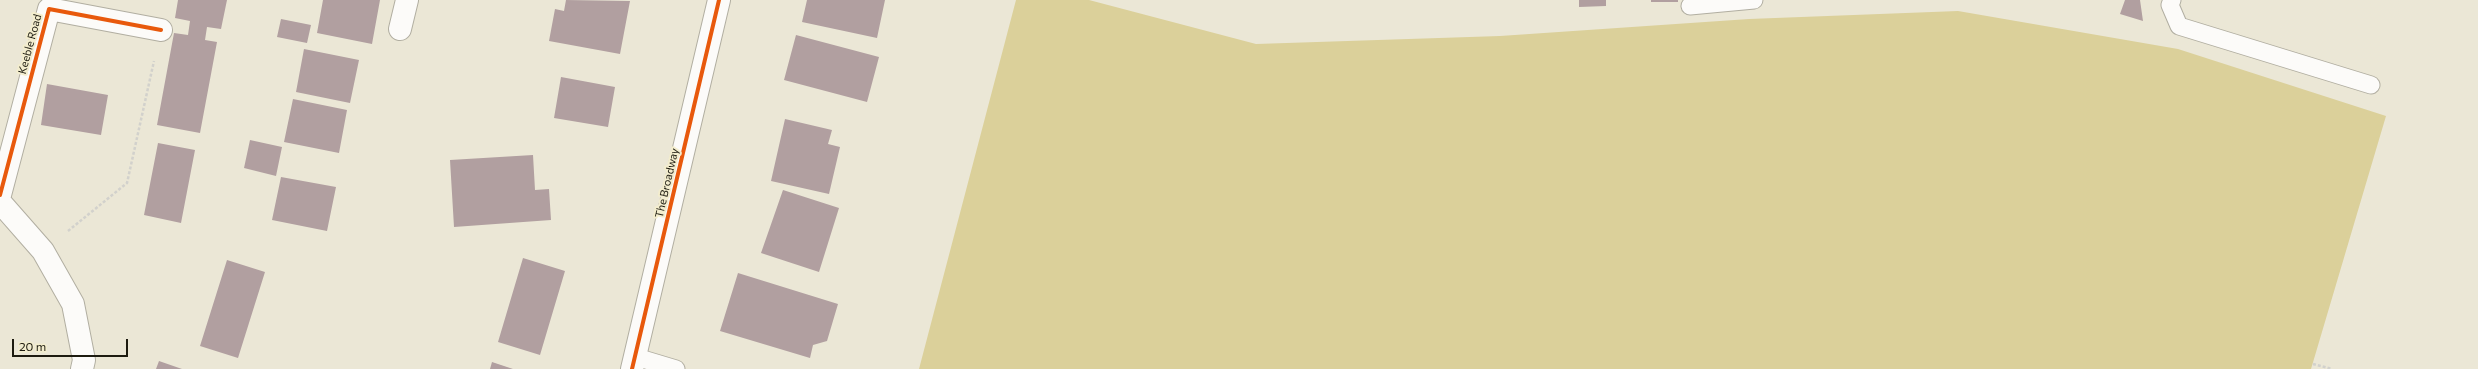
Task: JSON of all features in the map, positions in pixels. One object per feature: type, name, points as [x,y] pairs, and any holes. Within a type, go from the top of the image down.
[{"type":"street","points":[[400,29],[407,0]]},
{"type":"street","name":"The Broadway","points":[[634,363],[719,0]]},
{"type":"street","name":"Keeble Road","points":[[0,194],[49,9],[161,30]]},
{"type":"street","points":[[0,202],[43,251],[73,304],[84,360],[82,369]]},
{"type":"lane","points":[[1690,6],[1754,0]]},
{"type":"lane","points":[[2172,0],[2170,5],[2179,26],[2371,85]]},
{"type":"lane","points":[[634,363],[676,369]]},
{"type":"path","points":[[43,251],[127,183],[161,30]]},
{"type":"path","points":[[2313,364],[2332,369]]},
{"type":"shaded area","points":[[1016,0],[1089,0],[1256,44],[1500,36],[1749,19],[1958,11],[2178,49],[2386,116],[2311,369],[919,369]]},
{"type":"building","points":[[178,0],[227,0],[221,29],[207,27],[205,40],[217,42],[200,133],[157,125],[174,33],[188,35],[190,21],[175,18]]},
{"type":"building","points":[[323,0],[380,0],[372,44],[317,33]]},
{"type":"building","points":[[566,0],[630,1],[620,54],[549,41],[555,9],[564,11]]},
{"type":"building","points":[[807,0],[885,0],[877,38],[802,22]]},
{"type":"building","points":[[1579,0],[1606,0],[1606,6],[1579,7]]},
{"type":"building","points":[[1651,0],[1678,0],[1678,2],[1651,2]]},
{"type":"building","points":[[2125,0],[2140,0],[2143,21],[2120,14]]},
{"type":"building","points":[[281,19],[311,25],[307,43],[277,37]]},
{"type":"building","points":[[796,35],[879,57],[867,102],[784,80]]},
{"type":"building","points":[[304,49],[359,60],[350,103],[296,92]]},
{"type":"building","points":[[561,77],[615,87],[608,127],[554,118]]},
{"type":"building","points":[[47,84],[108,95],[101,135],[41,125]]},
{"type":"building","points":[[293,99],[347,110],[339,153],[284,142]]},
{"type":"building","points":[[785,119],[832,130],[828,144],[840,147],[829,194],[771,181]]},
{"type":"building","points":[[250,140],[282,147],[276,176],[244,168]]},
{"type":"building","points":[[158,143],[195,150],[181,223],[144,215]]},
{"type":"building","points":[[533,155],[535,190],[549,189],[551,220],[454,227],[450,160]]},
{"type":"building","points":[[281,177],[336,187],[327,231],[272,220]]},
{"type":"building","points":[[783,190],[839,208],[819,272],[761,253]]},
{"type":"building","points":[[523,258],[565,271],[540,355],[498,342]]},
{"type":"building","points":[[227,260],[265,272],[238,358],[200,346]]},
{"type":"building","points":[[738,273],[838,304],[827,341],[813,345],[810,358],[720,331]]},
{"type":"building","points":[[159,361],[182,369],[156,369]]},
{"type":"building","points":[[492,362],[513,369],[490,369]]},
{"type":"cycle path","points":[[632,369],[719,0]]},
{"type":"cycle path","points":[[0,195],[49,9],[161,30]]}]
